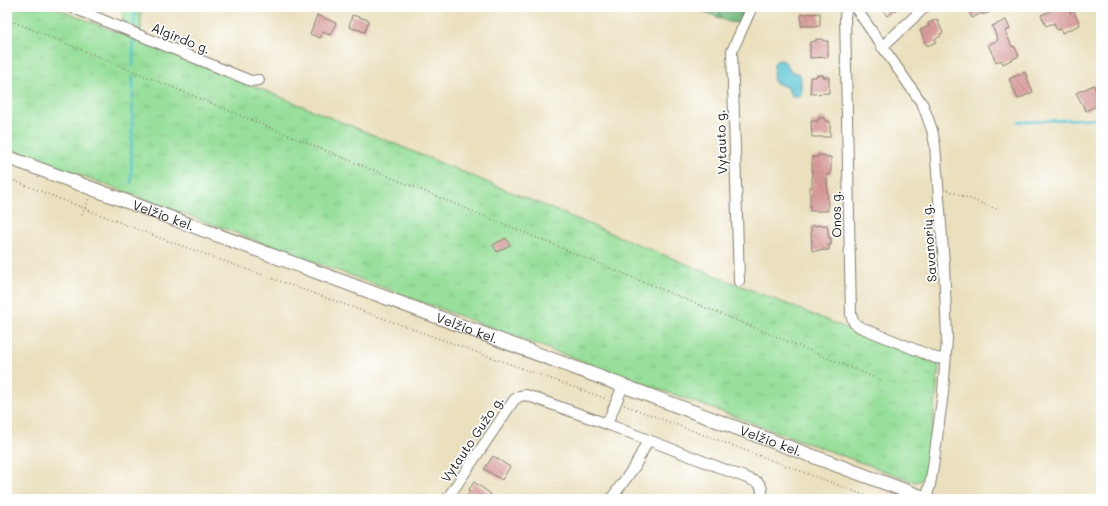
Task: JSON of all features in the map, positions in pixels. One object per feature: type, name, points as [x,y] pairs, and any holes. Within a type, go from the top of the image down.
[{"type":"main road","name":"Velžio kel.","points":[[7,157],[927,499]]},
{"type":"street","name":"Algirdo g.","points":[[71,7],[251,81],[259,80]]},
{"type":"street","name":"Vytauto g.","points":[[739,281],[732,51],[752,7]]},
{"type":"street","name":"Onos g.","points":[[850,7],[846,10],[845,17],[850,315],[854,323],[860,327],[936,358],[945,359]]},
{"type":"street","name":"Savanorių g.","points":[[855,7],[923,106],[928,117],[935,145],[946,309],[945,359],[933,467],[927,499]]},
{"type":"street","points":[[882,46],[925,7]]},
{"type":"street","points":[[623,386],[608,424],[757,482],[760,484],[762,496]]},
{"type":"street","name":"Vytauto Gužo g.","points":[[447,499],[514,400],[520,396],[531,396],[608,424]]},
{"type":"street","points":[[612,499],[635,466],[648,440]]},
{"type":"path","points":[[7,19],[881,380]]},
{"type":"path","points":[[7,178],[164,240],[616,403],[875,499]]},
{"type":"path","points":[[938,187],[1000,210]]},
{"type":"path","points":[[82,215],[92,189]]},
{"type":"green space","points":[[7,7],[53,7],[271,93],[664,255],[939,365],[928,474],[921,480],[915,482],[554,351],[7,148]]},
{"type":"green space","points":[[123,7],[141,7],[141,31],[123,23]]},
{"type":"green space","points":[[692,7],[718,7],[733,13],[737,7],[748,7],[740,23],[729,22]]},
{"type":"water","points":[[778,60],[785,62],[790,71],[800,74],[800,96],[791,96],[788,88],[774,82],[774,63]]},
{"type":"building","points":[[881,7],[900,7],[887,16]]},
{"type":"building","points":[[967,7],[1002,7],[983,15],[982,13],[972,18]]},
{"type":"building","points":[[1059,7],[1067,7],[1070,13],[1074,11],[1080,25],[1062,33],[1061,29],[1057,30],[1054,23],[1046,26],[1041,15]]},
{"type":"building","points":[[820,13],[820,26],[801,26],[801,14]]},
{"type":"building","points":[[317,15],[336,23],[330,35],[322,32],[320,38],[310,34]]},
{"type":"building","points":[[352,15],[369,20],[365,32],[349,27]]},
{"type":"building","points":[[937,19],[943,33],[935,39],[936,42],[927,46],[920,30],[929,26],[928,23]]},
{"type":"building","points":[[1006,20],[1010,29],[1005,31],[1012,47],[1014,46],[1019,56],[1003,64],[1001,60],[996,62],[988,45],[998,40],[992,26]]},
{"type":"building","points":[[816,39],[828,41],[828,57],[810,58],[810,42],[816,41]]},
{"type":"building","points":[[1025,72],[1033,92],[1018,99],[1009,79]]},
{"type":"building","points":[[816,75],[829,77],[829,93],[811,94],[810,77],[816,77]]},
{"type":"building","points":[[1094,85],[1100,104],[1086,111],[1076,93]]},
{"type":"building","points":[[818,118],[825,118],[825,121],[830,121],[830,137],[812,137],[811,121],[818,121]]},
{"type":"building","points":[[818,155],[831,157],[831,174],[827,174],[828,211],[810,211],[812,157],[818,157]]},
{"type":"building","points":[[827,225],[829,238],[831,238],[829,250],[812,251],[811,226]]},
{"type":"building","points":[[506,238],[510,245],[497,252],[493,245]]},
{"type":"building","points":[[493,456],[510,467],[502,480],[484,469]]},
{"type":"building","points":[[474,482],[491,494],[488,499],[471,499],[467,496],[470,492],[468,491]]},
{"type":"waterway","points":[[134,7],[134,24]]},
{"type":"waterway","points":[[133,38],[133,66]]},
{"type":"waterway","points":[[131,183],[133,77]]},
{"type":"waterway","points":[[1019,122],[1101,118]]}]
